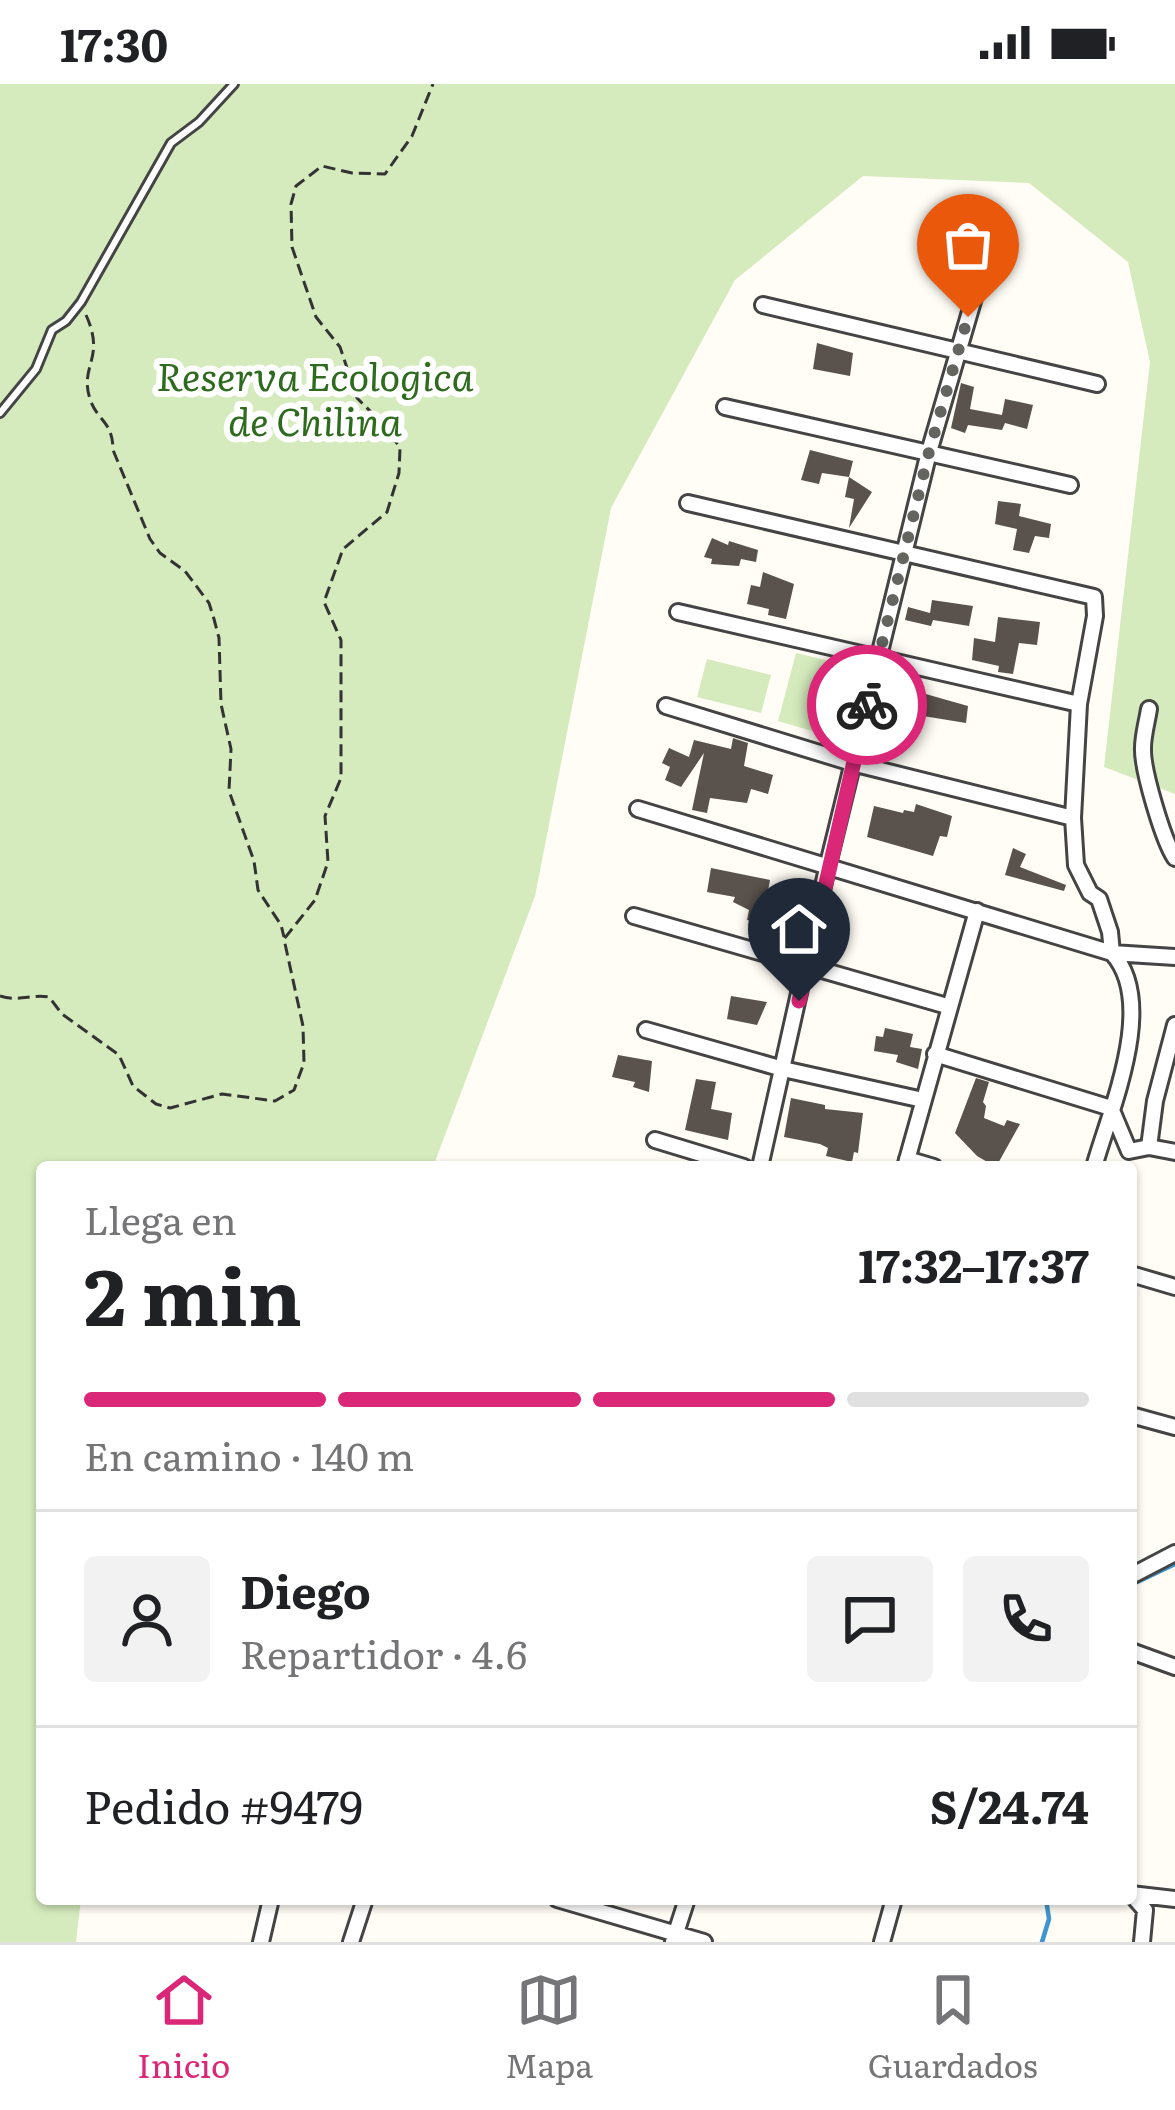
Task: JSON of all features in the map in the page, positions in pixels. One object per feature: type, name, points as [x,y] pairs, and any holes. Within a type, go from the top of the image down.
[{"type":"street","points":[[761,1161],[929,452],[988,250]]},
{"type":"street","points":[[763,305],[1097,384]]},
{"type":"street","points":[[725,407],[1070,484]]},
{"type":"street","points":[[688,503],[1094,597],[1095,616],[1079,704],[1072,818],[1076,865],[1090,893],[1099,899],[1112,953],[1128,974],[1131,992],[1119,1089],[1096,1161]]},
{"type":"street","points":[[678,612],[1079,704]]},
{"type":"street","points":[[666,706],[852,763],[1072,818]]},
{"type":"street","points":[[1149,710],[1142,746],[1144,770],[1154,790],[1163,835],[1175,858]]},
{"type":"street","points":[[638,809],[1112,953],[1175,957]]},
{"type":"street","points":[[907,1161],[976,911]]},
{"type":"street","points":[[634,916],[947,1006]]},
{"type":"street","points":[[1150,1147],[1155,1101],[1175,1025]]},
{"type":"street","points":[[646,1030],[783,1069],[923,1100]]},
{"type":"street","points":[[934,1054],[1111,1108],[1130,1150],[1127,1161]]},
{"type":"street","points":[[655,1140],[724,1161]]},
{"type":"street","points":[[1130,1150],[1150,1147],[1175,1152]]},
{"type":"street","points":[[1137,1276],[1175,1287]]},
{"type":"street","points":[[1137,1417],[1175,1427]]},
{"type":"street","points":[[1137,1573],[1175,1553]]},
{"type":"street","points":[[1137,1653],[1175,1667]]},
{"type":"street","points":[[1137,1895],[1175,1899]]},
{"type":"street","points":[[1137,1901],[1145,1910],[1142,1942]]},
{"type":"street","points":[[261,1942],[270,1905]]},
{"type":"street","points":[[351,1942],[363,1905]]},
{"type":"street","points":[[575,1905],[675,1938],[704,1942]]},
{"type":"street","points":[[675,1938],[685,1905]]},
{"type":"street","points":[[882,1942],[892,1905]]},
{"type":"lane","points":[[0,413],[36,369],[52,330],[67,321],[81,302],[171,143],[200,122],[234,84]]},
{"type":"path","points":[[284,939],[315,900],[328,862],[325,816],[341,778],[341,640],[324,602],[344,550],[387,512],[399,472],[400,448],[357,398],[340,346],[316,317],[292,247],[291,204],[296,186],[322,166],[385,174],[412,136],[433,84]]},
{"type":"path","points":[[0,996],[49,997],[80,1030],[118,1055],[133,1086],[156,1104],[170,1108],[223,1094],[275,1101],[294,1090],[304,1064],[303,1026],[281,925],[258,890],[254,861],[229,791],[231,749],[220,704],[214,619],[209,603],[184,571],[150,539],[113,450],[113,434],[89,398],[87,379],[96,351],[95,334],[81,302]]},
{"type":"green space","name":"Reserva Ecologica de Chilina","points":[[0,84],[1175,84],[1175,794],[1104,767],[1150,362],[1128,262],[1029,183],[863,176],[735,280],[611,508],[535,896],[435,1161],[36,1161],[36,1905],[80,1905],[76,1942],[0,1942]]},
{"type":"green space","points":[[796,653],[838,663],[819,733],[778,721]]},
{"type":"green space","points":[[707,659],[771,675],[761,713],[697,697]]},
{"type":"building","points":[[817,343],[853,353],[850,376],[813,369]]},
{"type":"building","points":[[961,383],[974,387],[970,409],[1002,415],[1005,399],[1033,405],[1027,429],[1005,423],[1002,430],[968,425],[965,433],[951,428]]},
{"type":"building","points":[[810,450],[853,461],[849,477],[822,473],[819,484],[801,480]]},
{"type":"building","points":[[849,477],[872,492],[849,528],[854,499],[845,497]]},
{"type":"building","points":[[998,501],[1021,504],[1019,516],[1051,524],[1049,538],[1035,536],[1029,553],[1013,550],[1017,529],[995,524]]},
{"type":"building","points":[[712,538],[758,550],[756,562],[741,559],[739,566],[711,564],[712,559],[704,557]]},
{"type":"building","points":[[763,572],[794,584],[786,619],[747,604],[751,585],[760,587]]},
{"type":"building","points":[[932,600],[973,606],[969,626],[905,620],[908,607],[930,613]]},
{"type":"building","points":[[998,617],[1040,622],[1037,645],[1019,643],[1013,674],[972,660],[974,638],[995,642]]},
{"type":"building","points":[[896,674],[911,677],[908,689],[968,706],[966,723],[885,715],[878,745],[869,743],[884,684],[894,686]]},
{"type":"building","points":[[733,738],[748,743],[744,766],[773,775],[768,794],[751,789],[747,803],[710,798],[707,813],[692,810],[704,753],[681,787],[665,780],[670,767],[662,763],[669,748],[689,757],[694,740],[731,749]]},
{"type":"building","points":[[916,804],[952,816],[947,837],[940,836],[933,856],[867,837],[874,806],[903,813],[914,812]]},
{"type":"building","points":[[1013,848],[1026,854],[1020,867],[1066,885],[1064,891],[1005,875]]},
{"type":"building","points":[[711,868],[770,880],[762,923],[747,920],[749,910],[733,902],[735,897],[707,892]]},
{"type":"building","points":[[731,996],[767,1002],[757,1025],[727,1019]]},
{"type":"building","points":[[885,1028],[913,1034],[910,1047],[922,1049],[918,1069],[896,1062],[898,1055],[874,1051],[876,1036],[883,1037]]},
{"type":"building","points":[[618,1055],[652,1061],[649,1092],[633,1087],[635,1082],[612,1077]]},
{"type":"building","points":[[976,1078],[989,1082],[984,1118],[1004,1126],[1007,1120],[1020,1124],[999,1161],[977,1156],[955,1133]]},
{"type":"building","points":[[696,1079],[716,1082],[711,1109],[732,1113],[728,1140],[685,1130]]},
{"type":"building","points":[[791,1098],[825,1105],[825,1109],[863,1113],[858,1153],[854,1152],[852,1161],[826,1156],[828,1148],[820,1144],[784,1137]]},
{"type":"waterway","points":[[1137,1582],[1175,1564]]},
{"type":"waterway","points":[[1042,1942],[1049,1919],[1047,1905]]},
{"type":"way so far","points":[[867,705],[929,452],[968,317]]},
{"type":"route","points":[[799,1001],[867,705]]}]
